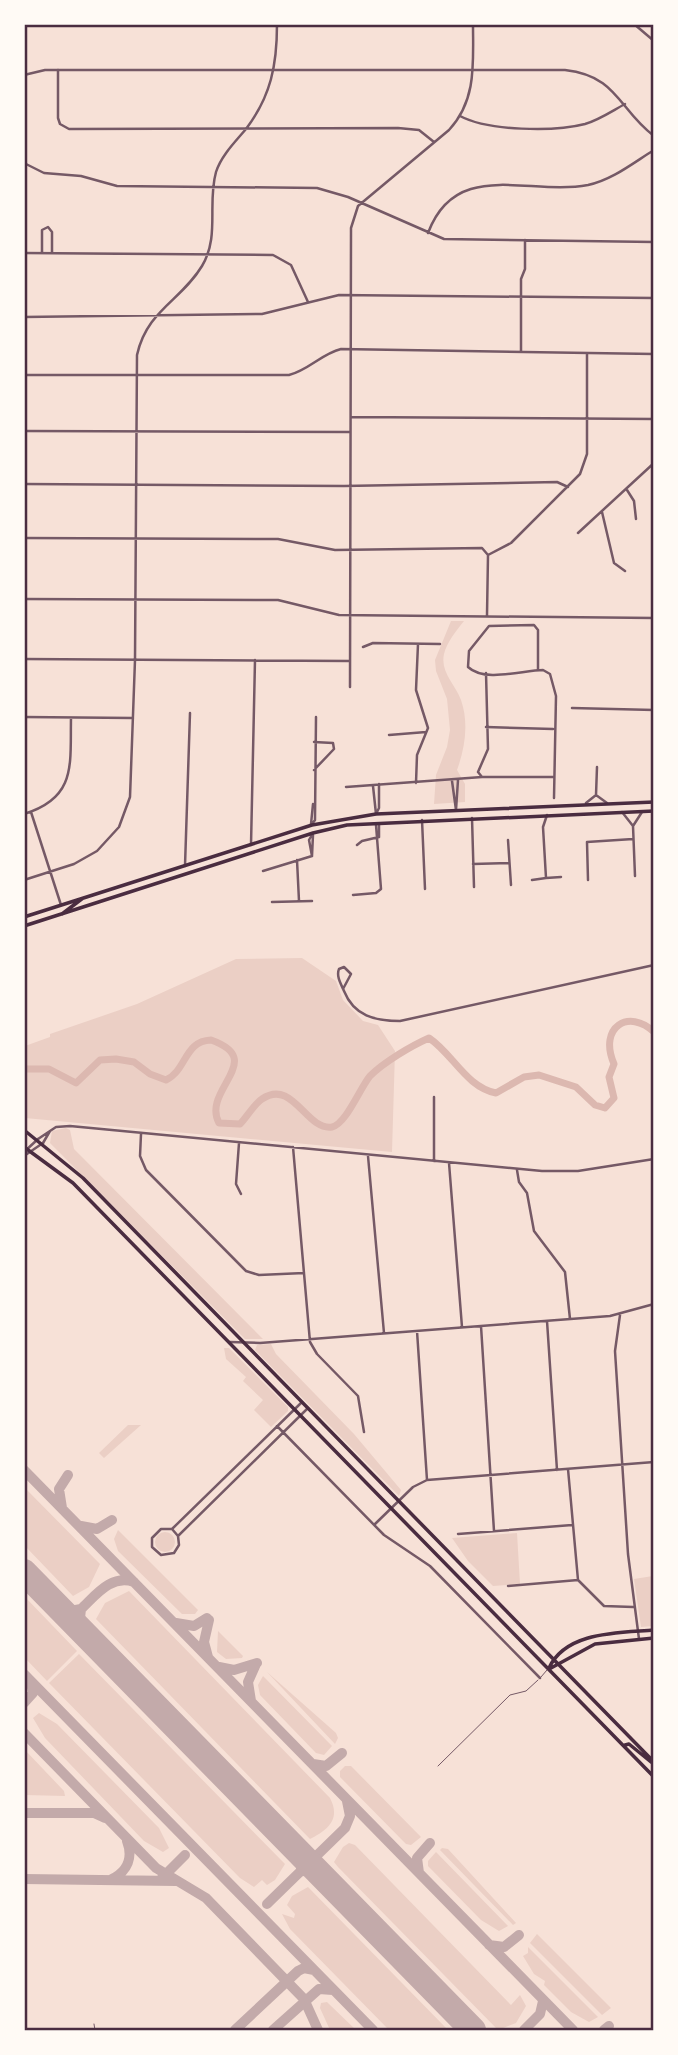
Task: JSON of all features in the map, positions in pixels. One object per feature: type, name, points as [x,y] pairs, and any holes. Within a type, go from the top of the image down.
[{"type":"main road","points":[[24,917],[312,825],[376,814],[653,802]]},
{"type":"main road","points":[[456,810],[456,819]]},
{"type":"main road","points":[[24,926],[313,834],[377,822],[653,811]]},
{"type":"main road","points":[[376,814],[377,822]]},
{"type":"main road","points":[[312,825],[313,834]]},
{"type":"main road","points":[[251,845],[253,853]]},
{"type":"main road","points":[[185,866],[186,874]]},
{"type":"main road","points":[[105,891],[107,900]]},
{"type":"main road","points":[[62,914],[83,898]]},
{"type":"main road","points":[[24,1130],[68,1164],[653,1762]]},
{"type":"main road","points":[[27,1151],[73,1183],[653,1777]]},
{"type":"main road","points":[[181,1292],[188,1285]]},
{"type":"main road","points":[[549,1668],[553,1659],[589,1638],[653,1630]]},
{"type":"main road","points":[[549,1668],[559,1665],[589,1646],[653,1638]]},
{"type":"main road","points":[[613,1735],[620,1727]]},
{"type":"main road","points":[[624,1746],[629,1744],[653,1762]]},
{"type":"street","points":[[24,880],[86,858],[106,843],[119,827],[130,797],[135,660],[136,376],[140,343],[156,313],[196,275],[209,253],[214,221],[214,187],[223,157],[266,99],[275,70],[278,24]]},
{"type":"street","points":[[350,687],[351,228],[361,203],[460,116],[468,100],[473,24]]},
{"type":"street","points":[[634,24],[653,41]]},
{"type":"street","points":[[58,70],[58,118],[64,127],[411,129],[423,132],[433,142]]},
{"type":"street","points":[[24,75],[58,70],[565,70],[588,74],[611,87],[638,123],[653,136]]},
{"type":"street","points":[[460,116],[491,126],[571,127],[600,118],[625,104]]},
{"type":"street","points":[[428,233],[440,210],[465,189],[488,185],[586,185],[612,176],[653,150]]},
{"type":"street","points":[[24,163],[44,173],[81,176],[117,186],[317,188],[448,239],[653,242]]},
{"type":"street","points":[[42,253],[42,232],[46,227],[52,232],[52,253]]},
{"type":"street","points":[[521,351],[525,240]]},
{"type":"street","points":[[24,253],[263,254],[282,258],[298,274],[308,302]]},
{"type":"street","points":[[24,317],[156,313],[262,314],[320,297],[351,295],[653,298]]},
{"type":"street","points":[[24,375],[289,375],[302,371],[332,351],[351,349],[653,354]]},
{"type":"street","points":[[488,555],[511,543],[568,487],[583,467],[587,418],[587,352]]},
{"type":"street","points":[[351,418],[653,419]]},
{"type":"street","points":[[24,430],[350,432]]},
{"type":"street","points":[[579,533],[653,463]]},
{"type":"street","points":[[24,484],[557,482],[568,487]]},
{"type":"street","points":[[627,490],[634,501],[636,519]]},
{"type":"street","points":[[602,512],[614,563],[625,571]]},
{"type":"street","points":[[24,538],[278,539],[350,550],[482,548],[488,555],[487,615]]},
{"type":"street","points":[[24,599],[288,601],[324,613],[350,615],[653,618]]},
{"type":"street","points":[[538,670],[537,628],[498,624],[482,630],[468,656],[470,670],[518,674],[548,671],[556,696],[554,798]]},
{"type":"street","points":[[363,647],[373,643],[440,644]]},
{"type":"street","points":[[416,783],[417,755],[428,720],[416,690],[418,643]]},
{"type":"street","points":[[24,659],[350,661]]},
{"type":"street","points":[[251,845],[255,660]]},
{"type":"street","points":[[482,777],[478,772],[488,749],[486,673]]},
{"type":"street","points":[[572,708],[653,710]]},
{"type":"street","points":[[185,866],[190,713]]},
{"type":"street","points":[[24,717],[133,718]]},
{"type":"street","points":[[312,825],[315,820],[313,804],[316,717]]},
{"type":"street","points":[[24,814],[53,800],[67,781],[70,768],[71,718]]},
{"type":"street","points":[[486,727],[555,729]]},
{"type":"street","points":[[389,735],[426,732]]},
{"type":"street","points":[[314,742],[333,743],[334,749],[314,770]]},
{"type":"street","points":[[584,806],[596,794],[597,767]]},
{"type":"street","points":[[346,787],[482,777],[554,777]]},
{"type":"street","points":[[456,810],[458,780]]},
{"type":"street","points":[[452,781],[456,810]]},
{"type":"street","points":[[373,785],[376,814]]},
{"type":"street","points":[[376,814],[379,808],[379,785]]},
{"type":"street","points":[[596,794],[608,805]]},
{"type":"street","points":[[635,876],[633,826],[642,811]]},
{"type":"street","points":[[31,812],[61,905]]},
{"type":"street","points":[[622,812],[633,826]]},
{"type":"street","points":[[545,878],[543,827],[547,815]]},
{"type":"street","points":[[536,816],[543,827]]},
{"type":"street","points":[[472,818],[474,887]]},
{"type":"street","points":[[422,820],[425,889]]},
{"type":"street","points":[[353,895],[376,893],[381,889],[377,822]]},
{"type":"street","points":[[263,871],[312,856],[313,834]]},
{"type":"street","points":[[357,845],[379,837]]},
{"type":"street","points":[[588,880],[587,842],[633,839]]},
{"type":"street","points":[[508,840],[511,885]]},
{"type":"street","points":[[297,860],[299,901]]},
{"type":"street","points":[[474,864],[510,863]]},
{"type":"street","points":[[531,880],[561,877]]},
{"type":"street","points":[[272,902],[312,901]]},
{"type":"street","points":[[343,989],[351,974],[344,967],[339,969],[338,975],[343,989],[347,998],[366,1017],[400,1021],[653,965]]},
{"type":"street","points":[[434,1097],[434,1161]]},
{"type":"street","points":[[27,1151],[52,1129],[65,1126],[517,1169],[578,1171],[653,1159]]},
{"type":"street","points":[[27,1151],[43,1143],[52,1129]]},
{"type":"street","points":[[142,1133],[140,1156],[146,1170],[239,1265],[259,1275],[304,1273]]},
{"type":"street","points":[[239,1142],[236,1184],[241,1194]]},
{"type":"street","points":[[293,1147],[310,1339],[317,1354],[358,1396],[363,1432]]},
{"type":"street","points":[[368,1154],[384,1334]]},
{"type":"street","points":[[449,1162],[462,1327]]},
{"type":"street","points":[[517,1169],[519,1182],[527,1193],[534,1231],[565,1272],[570,1319]]},
{"type":"street","points":[[230,1342],[384,1334],[620,1315],[653,1304]]},
{"type":"street","points":[[620,1315],[614,1336],[633,1607],[639,1639]]},
{"type":"street","points":[[547,1321],[556,1470]]},
{"type":"street","points":[[481,1326],[494,1531]]},
{"type":"street","points":[[417,1331],[427,1480]]},
{"type":"street","points":[[172,1529],[178,1536],[179,1545],[174,1553],[165,1556],[155,1551],[152,1543],[154,1534],[161,1529],[172,1529],[302,1402]]},
{"type":"street","points":[[178,1536],[308,1408]]},
{"type":"street","points":[[277,1426],[374,1524],[394,1542],[429,1566],[540,1678]]},
{"type":"street","points":[[374,1524],[413,1487],[427,1480],[653,1462]]},
{"type":"street","points":[[568,1469],[578,1580],[604,1606],[633,1607]]},
{"type":"street","points":[[230,1473],[236,1479]]},
{"type":"street","points":[[212,1490],[218,1496]]},
{"type":"street","points":[[186,1516],[192,1522]]},
{"type":"street","points":[[458,1534],[572,1524]]},
{"type":"street","points":[[508,1586],[578,1580]]},
{"type":"lane","points":[[438,1766],[510,1695],[526,1691],[549,1668]]},
{"type":"lane","points":[[94,2024],[95,2031]]},
{"type":"shaded area","points":[[451,621],[464,621],[447,645],[443,660],[446,672],[461,700],[465,718],[464,744],[457,770],[465,784],[465,802],[434,804],[436,775],[447,747],[450,730],[447,699],[436,671],[435,660]]},
{"type":"shaded area","points":[[302,958],[336,981],[343,1000],[363,1021],[378,1025],[395,1051],[392,1152],[25,1118],[25,1046],[50,1037],[50,1034],[137,1004],[236,959]]},
{"type":"shaded area","points":[[66,1128],[70,1130],[74,1149],[263,1339],[245,1339],[50,1143],[52,1131]]},
{"type":"shaded area","points":[[271,1344],[276,1354],[354,1434],[401,1490],[399,1496],[255,1350],[257,1345]]},
{"type":"shaded area","points":[[224,1348],[229,1348],[288,1407],[288,1411],[271,1427],[254,1410],[263,1400],[243,1381],[246,1377],[226,1359]]},
{"type":"shaded area","points":[[128,1425],[141,1425],[104,1458],[99,1453]]},
{"type":"shaded area","points":[[25,1488],[100,1564],[89,1587],[73,1596],[25,1546]]},
{"type":"shaded area","points":[[118,1530],[198,1610],[195,1614],[182,1614],[118,1551],[114,1539]]},
{"type":"shaded area","points":[[161,1532],[169,1532],[175,1542],[169,1552],[161,1552],[155,1546],[155,1538]]},
{"type":"shaded area","points":[[517,1533],[520,1584],[493,1586],[468,1561],[452,1538]]},
{"type":"shaded area","points":[[653,1576],[653,1626],[641,1627],[634,1579]]},
{"type":"shaded area","points":[[129,1591],[330,1798],[334,1812],[327,1828],[310,1839],[96,1619],[105,1603]]},
{"type":"shaded area","points":[[25,1597],[77,1651],[47,1681],[25,1658]]},
{"type":"shaded area","points":[[218,1631],[242,1658],[226,1659],[217,1652]]},
{"type":"shaded area","points":[[79,1654],[285,1864],[275,1880],[267,1885],[262,1880],[254,1887],[240,1878],[49,1683]]},
{"type":"shaded area","points":[[267,1672],[336,1733],[338,1738],[335,1744]]},
{"type":"shaded area","points":[[263,1676],[332,1746],[324,1755],[316,1753],[260,1695],[258,1685]]},
{"type":"shaded area","points":[[39,1713],[57,1724],[159,1828],[169,1848],[163,1852],[144,1841],[45,1738],[33,1718]]},
{"type":"shaded area","points":[[25,1750],[64,1791],[65,1796],[25,1795]]},
{"type":"shaded area","points":[[345,1766],[351,1766],[421,1837],[411,1845],[406,1844],[340,1777],[340,1771]]},
{"type":"shaded area","points":[[349,1843],[355,1845],[511,2005],[520,1995],[526,2006],[516,2023],[498,2030],[338,1867],[334,1862],[343,1847]]},
{"type":"shaded area","points":[[448,1849],[516,1923],[513,1925],[440,1850]]},
{"type":"shaded area","points":[[436,1852],[508,1926],[499,1931],[481,1920],[428,1866],[428,1861]]},
{"type":"shaded area","points":[[308,1887],[448,2030],[389,2030],[290,1929],[282,1914],[294,1918],[295,1914],[287,1905],[292,1896]]},
{"type":"shaded area","points":[[537,1934],[611,2008],[602,2015],[530,1943]]},
{"type":"shaded area","points":[[528,1947],[598,2017],[589,2022],[571,2012],[544,1985],[545,1981],[534,1974],[523,1956],[528,1953]]},
{"type":"shaded area","points":[[327,2002],[356,2030],[330,2030],[320,2008],[321,2003]]},
{"type":"waterway","points":[[24,1069],[49,1069],[76,1083],[100,1060],[116,1059],[134,1062],[150,1074],[166,1080],[178,1070],[190,1050],[211,1040],[227,1048],[234,1057],[230,1077],[218,1099],[216,1111],[219,1123],[240,1124],[259,1101],[273,1094],[291,1100],[314,1121],[332,1127],[348,1113],[370,1076],[398,1055],[429,1038],[485,1090],[496,1093],[524,1077],[539,1075],[576,1087],[595,1105],[605,1108],[614,1098],[609,1077],[614,1064],[610,1051],[613,1031],[626,1022],[635,1022],[654,1032]]},
{"type":"taxiway","points":[[24,1470],[573,2030]]},
{"type":"taxiway","points":[[62,1508],[59,1489],[68,1475]]},
{"type":"taxiway","points":[[81,1526],[97,1529],[112,1520]]},
{"type":"taxiway","points":[[81,1609],[111,1583],[126,1580],[134,1582]]},
{"type":"taxiway","points":[[47,1595],[65,1612],[81,1609],[79,1627],[99,1648]]},
{"type":"taxiway","points":[[176,1623],[194,1626],[207,1618]]},
{"type":"taxiway","points":[[208,1657],[204,1642],[209,1620]]},
{"type":"taxiway","points":[[219,1667],[234,1670],[257,1663]]},
{"type":"taxiway","points":[[251,1701],[248,1682],[256,1664]]},
{"type":"taxiway","points":[[24,1674],[373,2030]]},
{"type":"taxiway","points":[[24,1703],[33,1693],[31,1682]]},
{"type":"taxiway","points":[[24,1733],[156,1868],[206,1898],[304,1999],[318,2030]]},
{"type":"taxiway","points":[[313,1764],[326,1766],[342,1753]]},
{"type":"taxiway","points":[[267,1904],[345,1828],[350,1816],[347,1801]]},
{"type":"taxiway","points":[[24,1813],[94,1813],[105,1818]]},
{"type":"taxiway","points":[[274,1829],[299,1854],[302,1866],[300,1872],[306,1870],[318,1874],[343,1899]]},
{"type":"taxiway","points":[[112,1879],[122,1872],[128,1863],[127,1841]]},
{"type":"taxiway","points":[[419,1873],[417,1858],[430,1843]]},
{"type":"taxiway","points":[[162,1878],[185,1855]]},
{"type":"taxiway","points":[[24,1879],[176,1881]]},
{"type":"taxiway","points":[[489,1945],[504,1947],[519,1935]]},
{"type":"taxiway","points":[[235,2030],[298,1971],[304,1968],[314,1970]]},
{"type":"taxiway","points":[[273,2030],[319,1989],[333,1990]]},
{"type":"taxiway","points":[[524,2030],[540,2014],[543,2001]]},
{"type":"taxiway","points":[[464,2020],[474,2030]]},
{"type":"taxiway","points":[[604,2030],[609,2026]]},
{"type":"runway","points":[[24,1572],[473,2030]]}]
